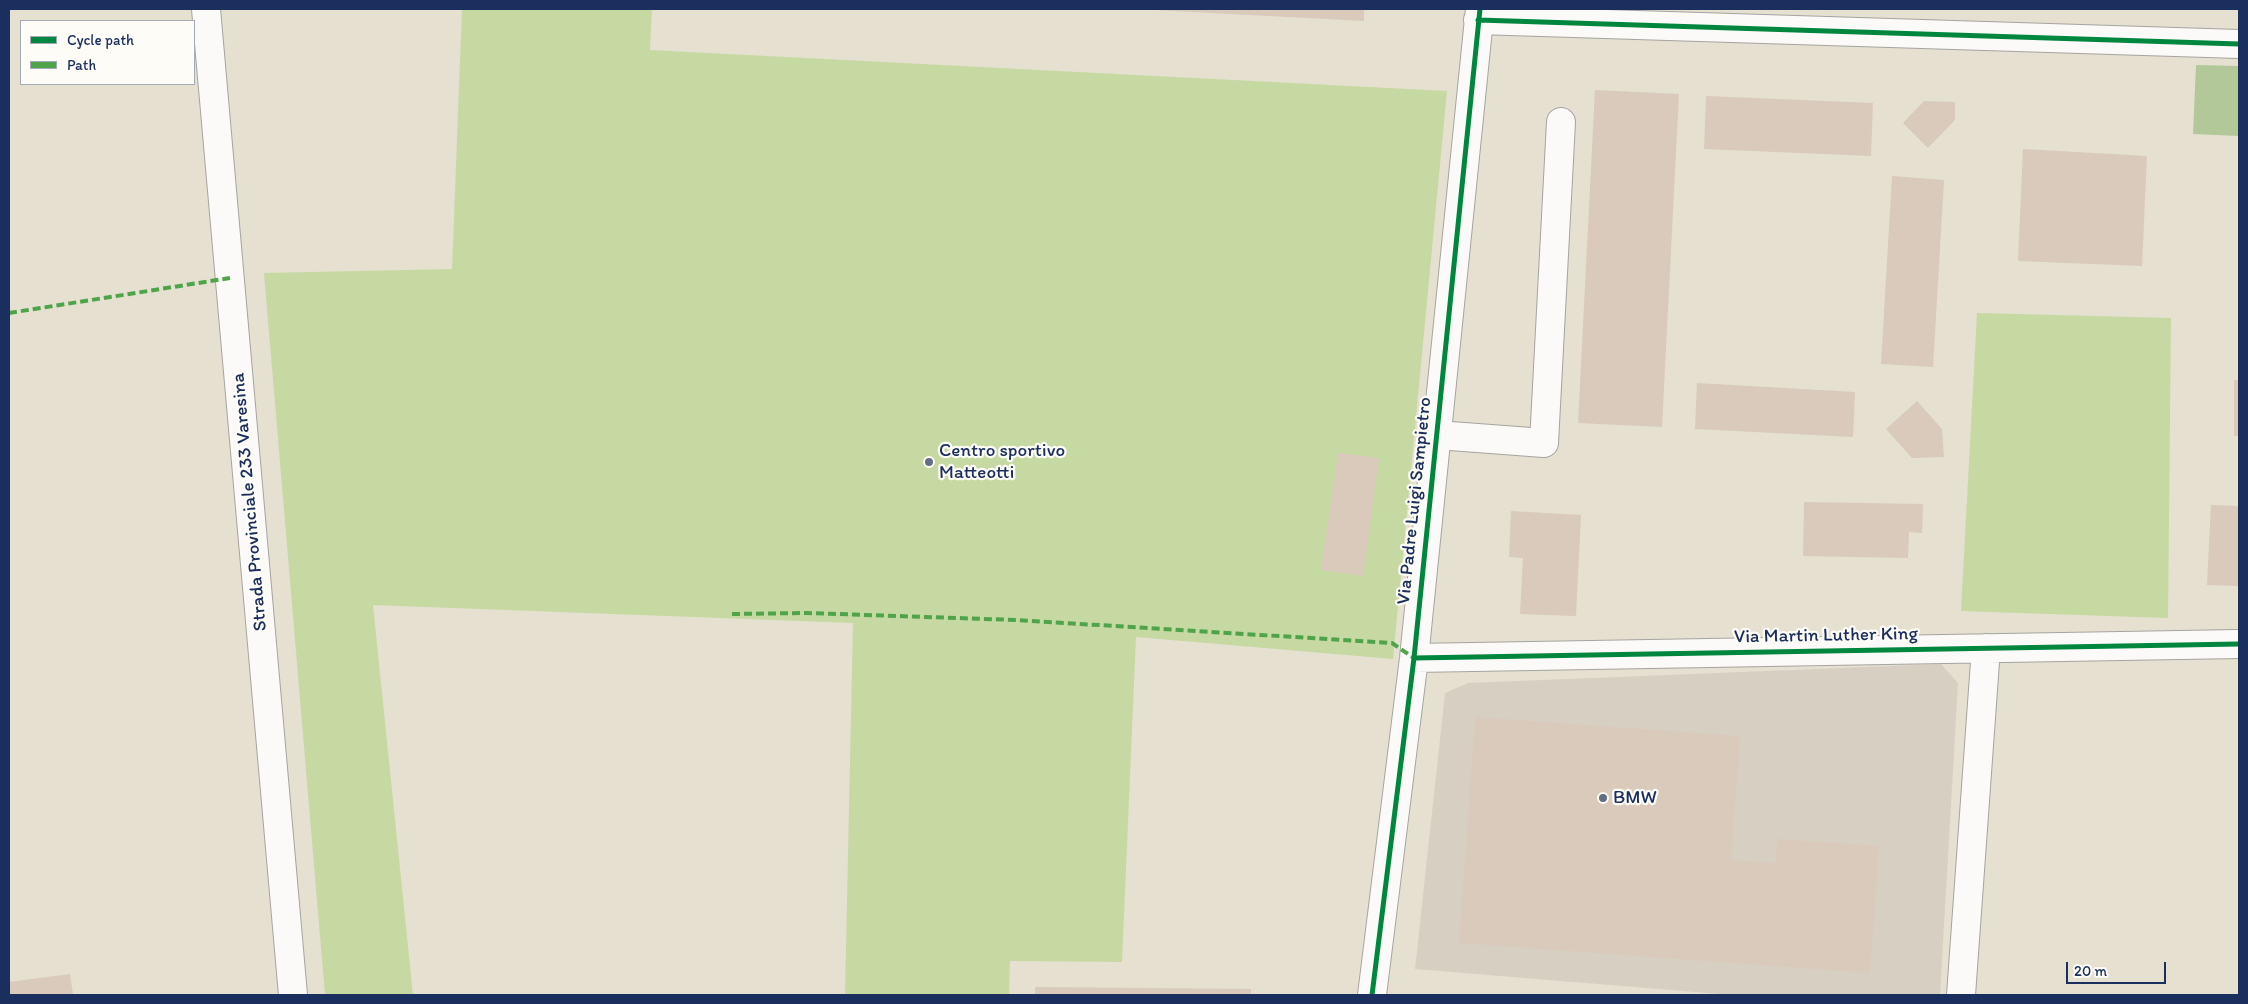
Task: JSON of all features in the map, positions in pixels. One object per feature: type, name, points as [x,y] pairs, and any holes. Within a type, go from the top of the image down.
[{"type":"street","name":"Strada Provinciale 233 Varesina","points":[[206,9],[293,995]]},
{"type":"street","points":[[1479,14],[2239,44]]},
{"type":"street","name":"Via Padre Luigi Sampietro","points":[[1372,995],[1414,658],[1479,14]]},
{"type":"street","points":[[1436,435],[1544,443],[1561,122]]},
{"type":"street","name":"Via Martin Luther King","points":[[1414,658],[2239,644]]},
{"type":"street","points":[[1961,995],[1986,648]]},
{"type":"shaded area","points":[[1941,664],[1958,683],[1940,995],[1732,995],[1415,969],[1445,693],[1468,683]]},
{"type":"green space","name":"Centro sportivo Matteotti","points":[[462,9],[652,9],[650,50],[1447,91],[1393,659],[1136,637],[1122,962],[1010,961],[1009,995],[845,995],[853,623],[373,605],[413,995],[325,995],[264,273],[452,269]]},
{"type":"green space","points":[[2196,65],[2239,66],[2239,136],[2193,134]]},
{"type":"green space","points":[[1977,313],[2171,318],[2168,618],[1961,611]]},
{"type":"building","points":[[1136,9],[1364,9],[1364,21]]},
{"type":"building","points":[[1595,90],[1679,94],[1662,427],[1578,423]]},
{"type":"building","points":[[1706,96],[1873,103],[1871,156],[1704,149]]},
{"type":"building","points":[[1924,101],[1955,102],[1955,120],[1928,148],[1903,123]]},
{"type":"building","points":[[2023,149],[2147,156],[2142,266],[2018,261]]},
{"type":"building","points":[[1892,176],[1944,180],[1933,367],[1881,364]]},
{"type":"building","points":[[2234,380],[2239,380],[2239,436],[2234,436]]},
{"type":"building","points":[[1697,383],[1855,392],[1853,437],[1695,429]]},
{"type":"building","points":[[1917,401],[1942,429],[1944,457],[1912,458],[1886,429]]},
{"type":"building","points":[[1338,453],[1379,458],[1363,576],[1321,570]]},
{"type":"building","points":[[1804,502],[1923,504],[1922,533],[1909,532],[1908,558],[1803,556]]},
{"type":"building","points":[[2211,505],[2239,506],[2239,586],[2207,585]]},
{"type":"building","points":[[1511,511],[1581,515],[1576,616],[1520,614],[1523,558],[1509,557]]},
{"type":"building","name":"BMW","points":[[1475,717],[1740,736],[1731,860],[1776,863],[1777,839],[1879,846],[1870,973],[1459,943]]},
{"type":"building","points":[[70,974],[73,995],[9,995],[9,982]]},
{"type":"building","points":[[1035,987],[1251,989],[1251,995],[1035,995]]},
{"type":"marked path","points":[[9,313],[230,278]]},
{"type":"marked path","points":[[732,614],[807,613],[1016,620],[1392,643],[1414,658]]},
{"type":"cycle path","points":[[1372,995],[1414,658],[1480,9]]},
{"type":"cycle path","points":[[1478,20],[2239,44]]},
{"type":"cycle path","points":[[1414,658],[2239,644]]},
{"type":"place","name":"Centro sportivo Matteotti","points":[[929,462]]},
{"type":"place","name":"BMW","points":[[1603,798]]}]
